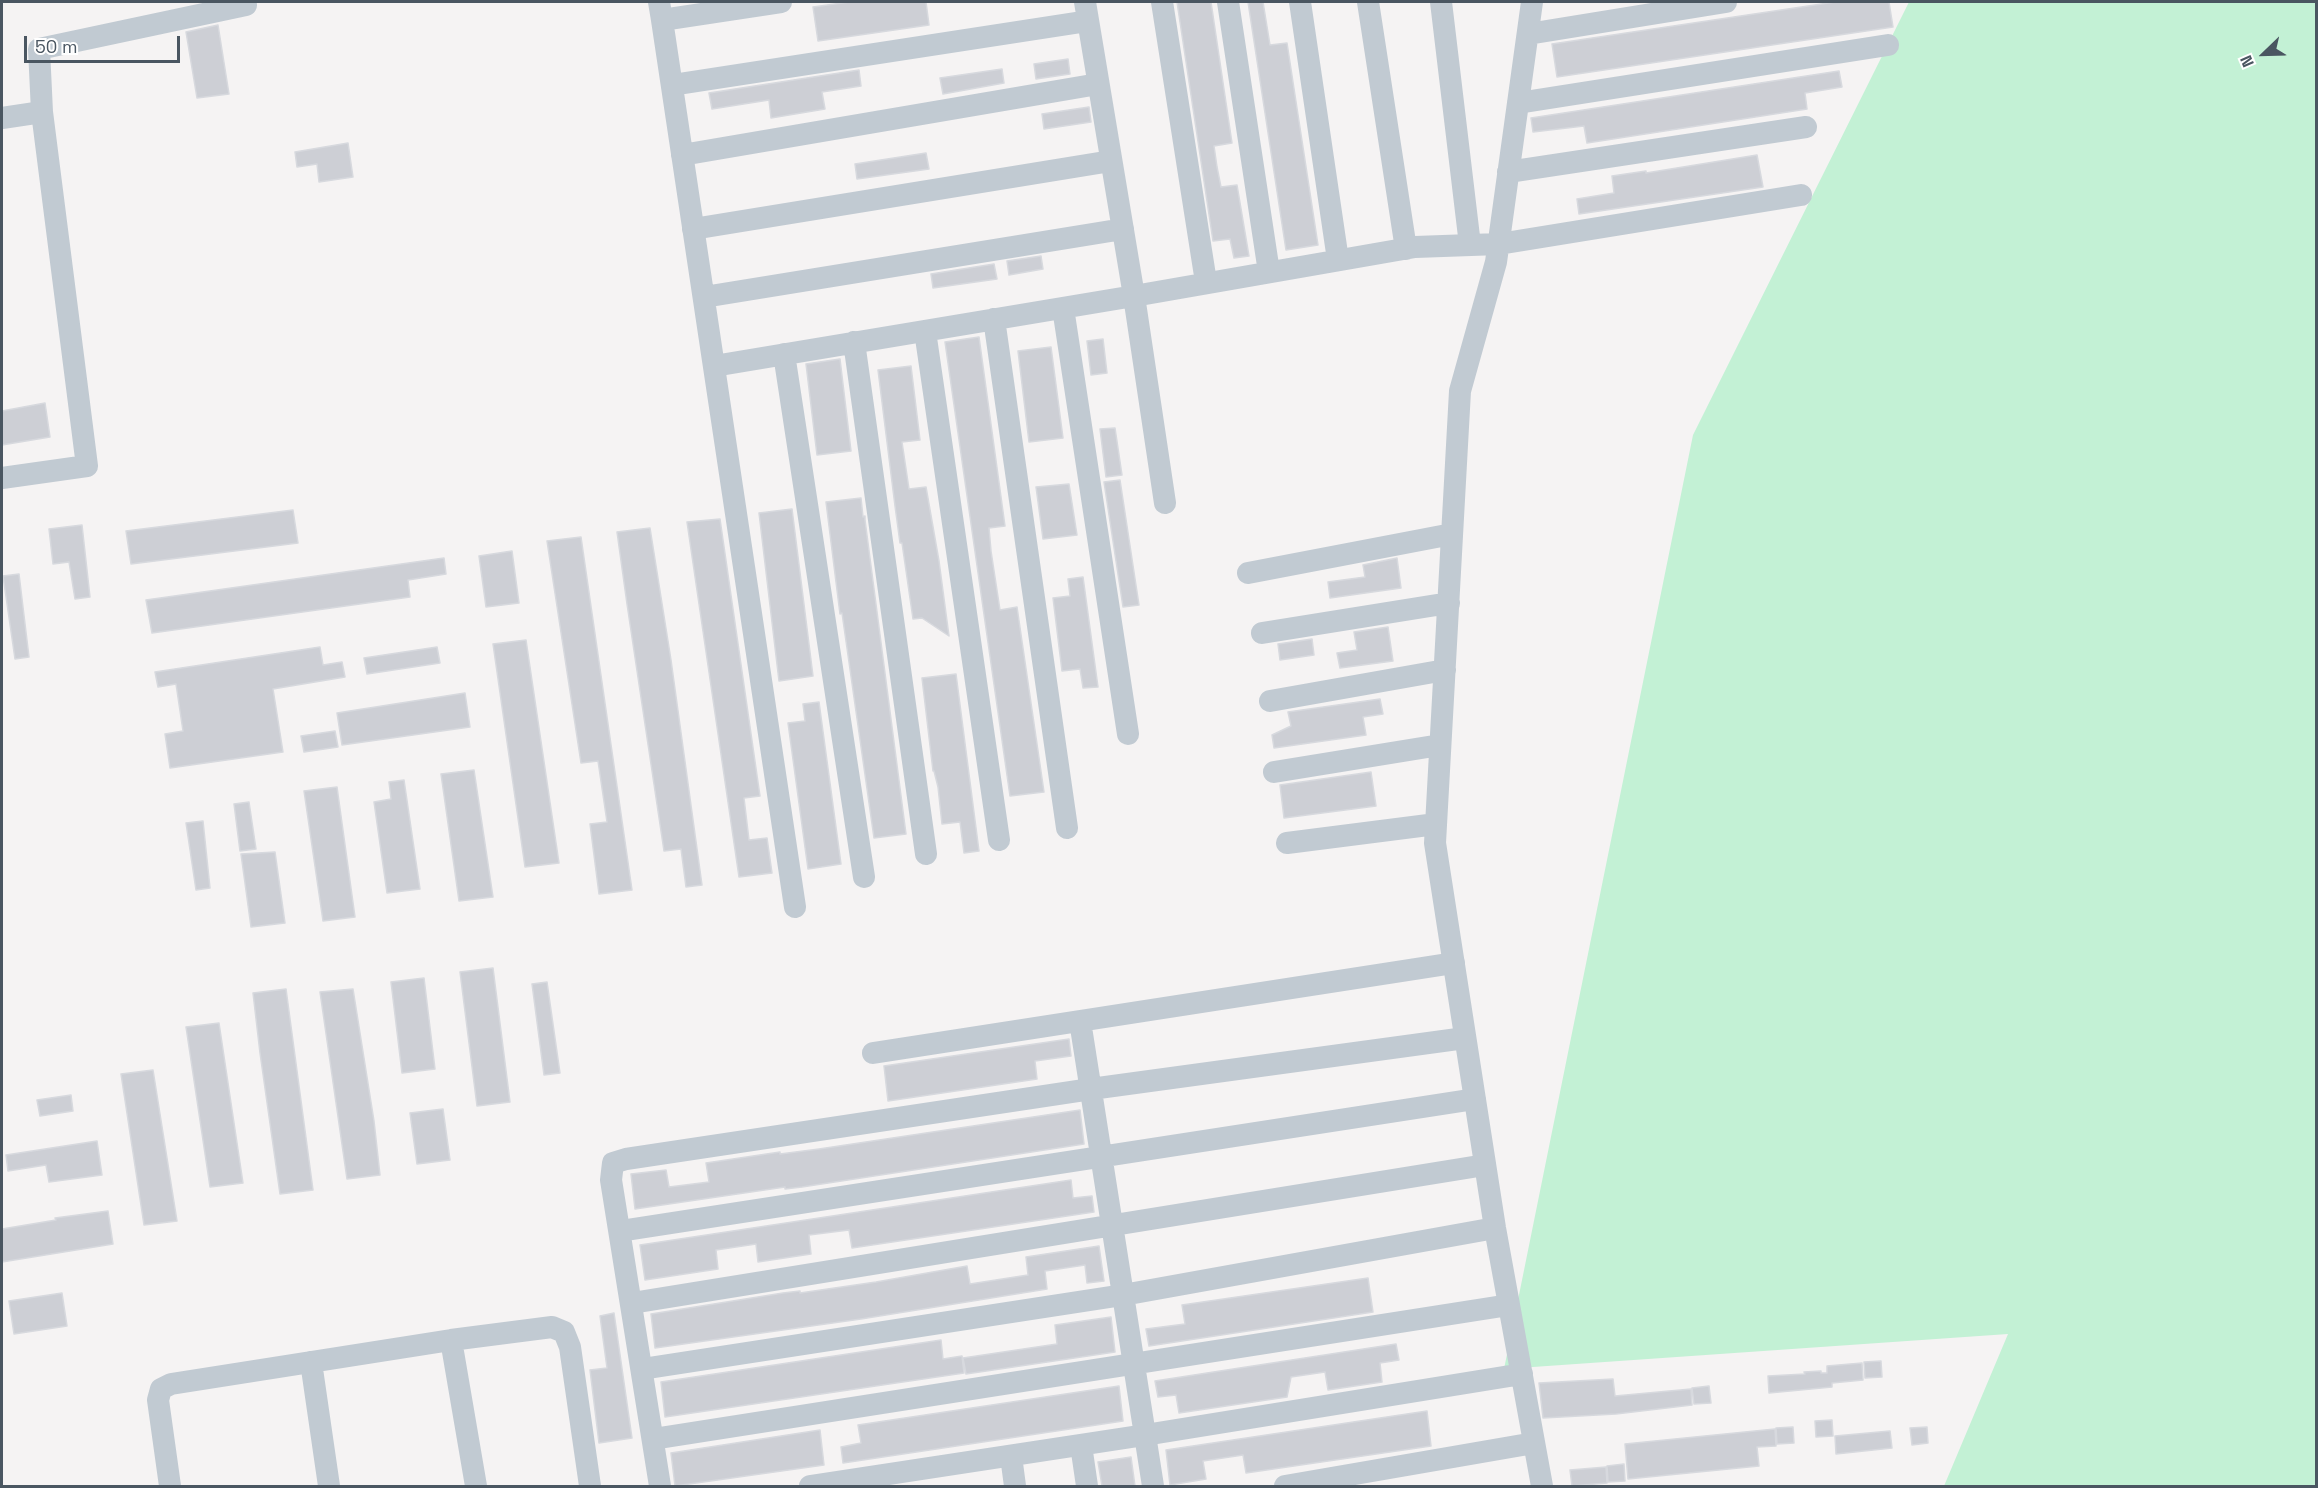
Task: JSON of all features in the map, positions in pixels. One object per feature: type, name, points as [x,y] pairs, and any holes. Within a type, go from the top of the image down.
[{"type":"street","points":[[2,478],[87,466],[42,112],[39,49],[246,5],[245,2]]},
{"type":"street","points":[[781,2],[661,11],[795,906]]},
{"type":"street","points":[[1162,2],[1206,282]]},
{"type":"street","points":[[1228,2],[1269,272]]},
{"type":"street","points":[[1300,2],[1338,260]]},
{"type":"street","points":[[1368,2],[1406,249]]},
{"type":"street","points":[[1441,2],[1470,246]]},
{"type":"street","points":[[1532,2],[1496,262],[1460,391],[1435,843],[1495,1228],[1542,1486]]},
{"type":"street","points":[[1528,34],[1726,2]]},
{"type":"street","points":[[672,85],[1086,11],[1134,296],[1165,504]]},
{"type":"street","points":[[1518,103],[1888,45]]},
{"type":"street","points":[[682,155],[1098,84]]},
{"type":"street","points":[[2,118],[42,112]]},
{"type":"street","points":[[1508,172],[1806,127]]},
{"type":"street","points":[[693,229],[1112,161]]},
{"type":"street","points":[[714,366],[1406,249],[1498,244],[1801,195]]},
{"type":"street","points":[[704,297],[1123,229]]},
{"type":"street","points":[[1063,308],[1128,734]]},
{"type":"street","points":[[994,319],[1067,828]]},
{"type":"street","points":[[925,331],[999,840]]},
{"type":"street","points":[[854,342],[926,854]]},
{"type":"street","points":[[784,354],[864,877]]},
{"type":"street","points":[[1248,573],[1452,534]]},
{"type":"street","points":[[1262,633],[1449,603]]},
{"type":"street","points":[[1270,700],[1445,670]]},
{"type":"street","points":[[1274,772],[1440,745]]},
{"type":"street","points":[[1287,843],[1436,824]]},
{"type":"street","points":[[873,1053],[1454,963]]},
{"type":"street","points":[[1080,1021],[1153,1486]]},
{"type":"street","points":[[660,1486],[611,1180],[612,1163],[626,1159],[1091,1089],[1465,1038]]},
{"type":"street","points":[[620,1231],[1475,1100]]},
{"type":"street","points":[[632,1303],[1485,1165]]},
{"type":"street","points":[[642,1369],[1123,1295],[1495,1228]]},
{"type":"street","points":[[653,1439],[1509,1305]]},
{"type":"street","points":[[170,1486],[158,1400],[161,1389],[171,1384],[451,1340],[552,1327],[564,1332],[570,1347],[590,1486]]},
{"type":"street","points":[[451,1340],[476,1486]]},
{"type":"street","points":[[311,1362],[328,1486]]},
{"type":"street","points":[[810,1486],[944,1476],[1011,1456],[1522,1374]]},
{"type":"street","points":[[1285,1486],[1534,1443]]},
{"type":"street","points":[[1081,1445],[1087,1486]]},
{"type":"street","points":[[1011,1456],[1015,1486]]},
{"type":"green space","points":[[1909,2],[2316,2],[2316,1486],[1944,1486],[2008,1334],[1504,1369],[1693,435]]},
{"type":"building","points":[[849,2],[926,2],[929,25],[818,41],[813,7]]},
{"type":"building","points":[[1177,2],[1211,2],[1232,143],[1214,146],[1217,167],[1221,187],[1237,185],[1249,256],[1234,258],[1230,239],[1213,241]]},
{"type":"building","points":[[1248,2],[1263,2],[1270,45],[1287,43],[1318,245],[1286,250]]},
{"type":"building","points":[[1835,2],[1889,2],[1893,27],[1557,77],[1552,44]]},
{"type":"building","points":[[218,25],[229,94],[197,98],[186,32]]},
{"type":"building","points":[[1068,59],[1070,74],[1036,79],[1034,64]]},
{"type":"building","points":[[1002,69],[1004,83],[943,94],[940,78]]},
{"type":"building","points":[[859,70],[861,86],[822,92],[825,109],[771,118],[769,100],[712,109],[709,93]]},
{"type":"building","points":[[1839,71],[1842,87],[1805,93],[1807,109],[1587,143],[1584,126],[1533,132],[1531,118]]},
{"type":"building","points":[[1089,107],[1091,122],[1044,129],[1042,114]]},
{"type":"building","points":[[348,143],[353,177],[319,182],[317,164],[297,167],[295,152]]},
{"type":"building","points":[[926,153],[929,169],[857,179],[855,164]]},
{"type":"building","points":[[1757,155],[1763,187],[1579,214],[1577,199],[1614,193],[1612,176],[1646,171],[1646,173]]},
{"type":"building","points":[[1041,256],[1043,269],[1009,275],[1007,261]]},
{"type":"building","points":[[994,264],[997,279],[933,288],[931,274]]},
{"type":"building","points":[[979,337],[1005,526],[989,528],[991,551],[1000,610],[1017,607],[1044,792],[1010,796],[945,342]]},
{"type":"building","points":[[1103,339],[1107,373],[1091,375],[1087,341]]},
{"type":"building","points":[[1051,347],[1063,438],[1029,442],[1018,351]]},
{"type":"building","points":[[840,359],[851,451],[817,455],[806,364]]},
{"type":"building","points":[[911,366],[920,440],[902,442],[909,489],[926,487],[949,636],[922,618],[913,619],[902,543],[900,543],[878,370]]},
{"type":"building","points":[[45,403],[50,437],[2,445],[2,411]]},
{"type":"building","points":[[1115,428],[1122,475],[1106,477],[1100,429]]},
{"type":"building","points":[[1120,480],[1139,605],[1123,607],[1104,482]]},
{"type":"building","points":[[1069,484],[1077,535],[1043,539],[1036,487]]},
{"type":"building","points":[[861,498],[906,834],[874,838],[842,613],[840,614],[826,502]]},
{"type":"building","points":[[792,509],[813,676],[779,681],[759,513]]},
{"type":"building","points":[[293,510],[298,543],[131,564],[126,531]]},
{"type":"building","points":[[720,519],[760,796],[744,798],[749,840],[767,838],[772,873],[739,877],[687,522]]},
{"type":"building","points":[[82,525],[90,597],[75,599],[69,562],[53,564],[49,529]]},
{"type":"building","points":[[650,528],[702,885],[686,887],[681,849],[664,851],[617,532]]},
{"type":"building","points":[[581,537],[632,890],[599,894],[590,824],[607,822],[598,761],[581,763],[547,541]]},
{"type":"building","points":[[512,551],[519,603],[486,607],[479,556]]},
{"type":"building","points":[[444,558],[446,574],[408,580],[410,597],[152,633],[146,600]]},
{"type":"building","points":[[1397,558],[1401,588],[1330,598],[1328,582],[1365,577],[1363,565]]},
{"type":"building","points":[[19,574],[29,657],[15,659],[3,576]]},
{"type":"building","points":[[1083,577],[1098,687],[1083,688],[1080,669],[1062,671],[1053,598],[1070,596],[1068,579]]},
{"type":"building","points":[[1388,627],[1393,661],[1340,668],[1337,653],[1357,650],[1354,632]]},
{"type":"building","points":[[1312,639],[1314,655],[1280,660],[1278,644]]},
{"type":"building","points":[[526,640],[559,863],[525,867],[493,644]]},
{"type":"building","points":[[320,647],[323,665],[342,662],[345,677],[273,689],[283,752],[170,768],[165,734],[183,731],[176,684],[158,687],[155,672]]},
{"type":"building","points":[[437,647],[440,663],[367,674],[364,658]]},
{"type":"building","points":[[956,674],[979,851],[964,853],[960,822],[942,824],[922,678]]},
{"type":"building","points":[[465,693],[470,727],[342,745],[337,713]]},
{"type":"building","points":[[1380,699],[1383,714],[1363,717],[1366,735],[1274,748],[1272,735],[1291,726],[1288,712]]},
{"type":"building","points":[[819,702],[841,864],[808,869],[788,723],[805,721],[803,704]]},
{"type":"building","points":[[335,731],[338,747],[304,752],[301,736]]},
{"type":"building","points":[[474,770],[493,897],[459,901],[441,774]]},
{"type":"building","points":[[1371,772],[1376,806],[1284,818],[1280,785]]},
{"type":"building","points":[[404,780],[420,889],[387,893],[374,802],[391,799],[389,782]]},
{"type":"building","points":[[337,787],[355,917],[323,921],[304,791]]},
{"type":"building","points":[[249,802],[256,849],[240,851],[234,804]]},
{"type":"building","points":[[203,821],[210,888],[196,890],[186,823]]},
{"type":"building","points":[[275,852],[285,923],[251,927],[241,854]]},
{"type":"building","points":[[493,968],[510,1102],[477,1106],[460,972]]},
{"type":"building","points":[[424,978],[435,1069],[402,1073],[391,982]]},
{"type":"building","points":[[547,982],[560,1073],[544,1075],[532,984]]},
{"type":"building","points":[[286,989],[313,1190],[280,1194],[253,993]]},
{"type":"building","points":[[353,989],[374,1121],[380,1175],[347,1179],[320,992]]},
{"type":"building","points":[[219,1023],[243,1183],[210,1187],[186,1027]]},
{"type":"building","points":[[1069,1039],[1071,1056],[1035,1061],[1037,1079],[888,1101],[884,1066]]},
{"type":"building","points":[[153,1070],[177,1221],[144,1225],[121,1074]]},
{"type":"building","points":[[71,1095],[73,1111],[40,1116],[37,1100]]},
{"type":"building","points":[[443,1109],[450,1160],[417,1164],[410,1113]]},
{"type":"building","points":[[1080,1110],[1084,1144],[802,1187],[785,1189],[785,1187],[635,1209],[631,1174],[666,1170],[669,1187],[709,1182],[706,1163],[780,1152],[780,1154],[819,1149]]},
{"type":"building","points":[[97,1141],[102,1175],[49,1182],[46,1165],[8,1171],[6,1155]]},
{"type":"building","points":[[1071,1180],[1073,1198],[1092,1196],[1094,1212],[852,1248],[849,1230],[809,1235],[811,1254],[758,1262],[756,1244],[716,1250],[718,1269],[645,1280],[640,1245]]},
{"type":"building","points":[[108,1211],[113,1244],[2,1262],[2,1229],[56,1220],[55,1218]]},
{"type":"building","points":[[1099,1246],[1104,1281],[1087,1283],[1085,1265],[1045,1271],[1047,1289],[861,1319],[655,1348],[651,1314],[783,1293],[800,1291],[800,1293],[876,1282],[967,1266],[970,1284],[1028,1275],[1026,1257]]},
{"type":"building","points":[[1368,1278],[1373,1312],[1149,1346],[1146,1329],[1185,1324],[1182,1305]]},
{"type":"building","points":[[62,1293],[67,1326],[14,1334],[9,1301]]},
{"type":"building","points":[[614,1313],[632,1438],[599,1443],[590,1370],[607,1368],[600,1316]]},
{"type":"building","points":[[1111,1317],[1115,1352],[966,1374],[963,1358],[1057,1344],[1055,1325]]},
{"type":"building","points":[[941,1340],[943,1359],[962,1356],[964,1373],[665,1417],[661,1382]]},
{"type":"building","points":[[1396,1344],[1399,1360],[1380,1363],[1382,1382],[1328,1390],[1325,1372],[1291,1377],[1287,1397],[1179,1413],[1176,1395],[1158,1397],[1155,1381]]},
{"type":"building","points":[[1881,1361],[1882,1377],[1865,1378],[1864,1362]]},
{"type":"building","points":[[1862,1363],[1863,1380],[1832,1383],[1832,1387],[1769,1393],[1768,1376],[1821,1371],[1821,1373],[1827,1373],[1827,1366]]},
{"type":"building","points":[[1613,1379],[1615,1396],[1691,1389],[1692,1405],[1616,1414],[1543,1418],[1539,1383]]},
{"type":"building","points":[[1119,1386],[1123,1421],[843,1463],[841,1447],[861,1443],[858,1425]]},
{"type":"building","points":[[1709,1386],[1711,1403],[1694,1404],[1692,1388]]},
{"type":"building","points":[[1427,1411],[1431,1446],[1246,1473],[1243,1455],[1203,1461],[1206,1479],[1170,1485],[1166,1450]]},
{"type":"building","points":[[1832,1420],[1833,1436],[1816,1437],[1815,1421]]},
{"type":"building","points":[[1793,1427],[1794,1443],[1777,1444],[1776,1428]]},
{"type":"building","points":[[1927,1427],[1928,1443],[1912,1445],[1910,1428]]},
{"type":"building","points":[[1775,1429],[1776,1446],[1757,1447],[1759,1466],[1628,1479],[1625,1444]]},
{"type":"building","points":[[820,1430],[824,1465],[675,1486],[671,1453]]},
{"type":"building","points":[[1890,1431],[1892,1448],[1836,1454],[1835,1436]]},
{"type":"building","points":[[1131,1457],[1135,1486],[1102,1486],[1098,1462]]},
{"type":"building","points":[[1624,1464],[1625,1481],[1608,1482],[1607,1466]]},
{"type":"building","points":[[1606,1467],[1607,1483],[1572,1486],[1570,1470]]}]
